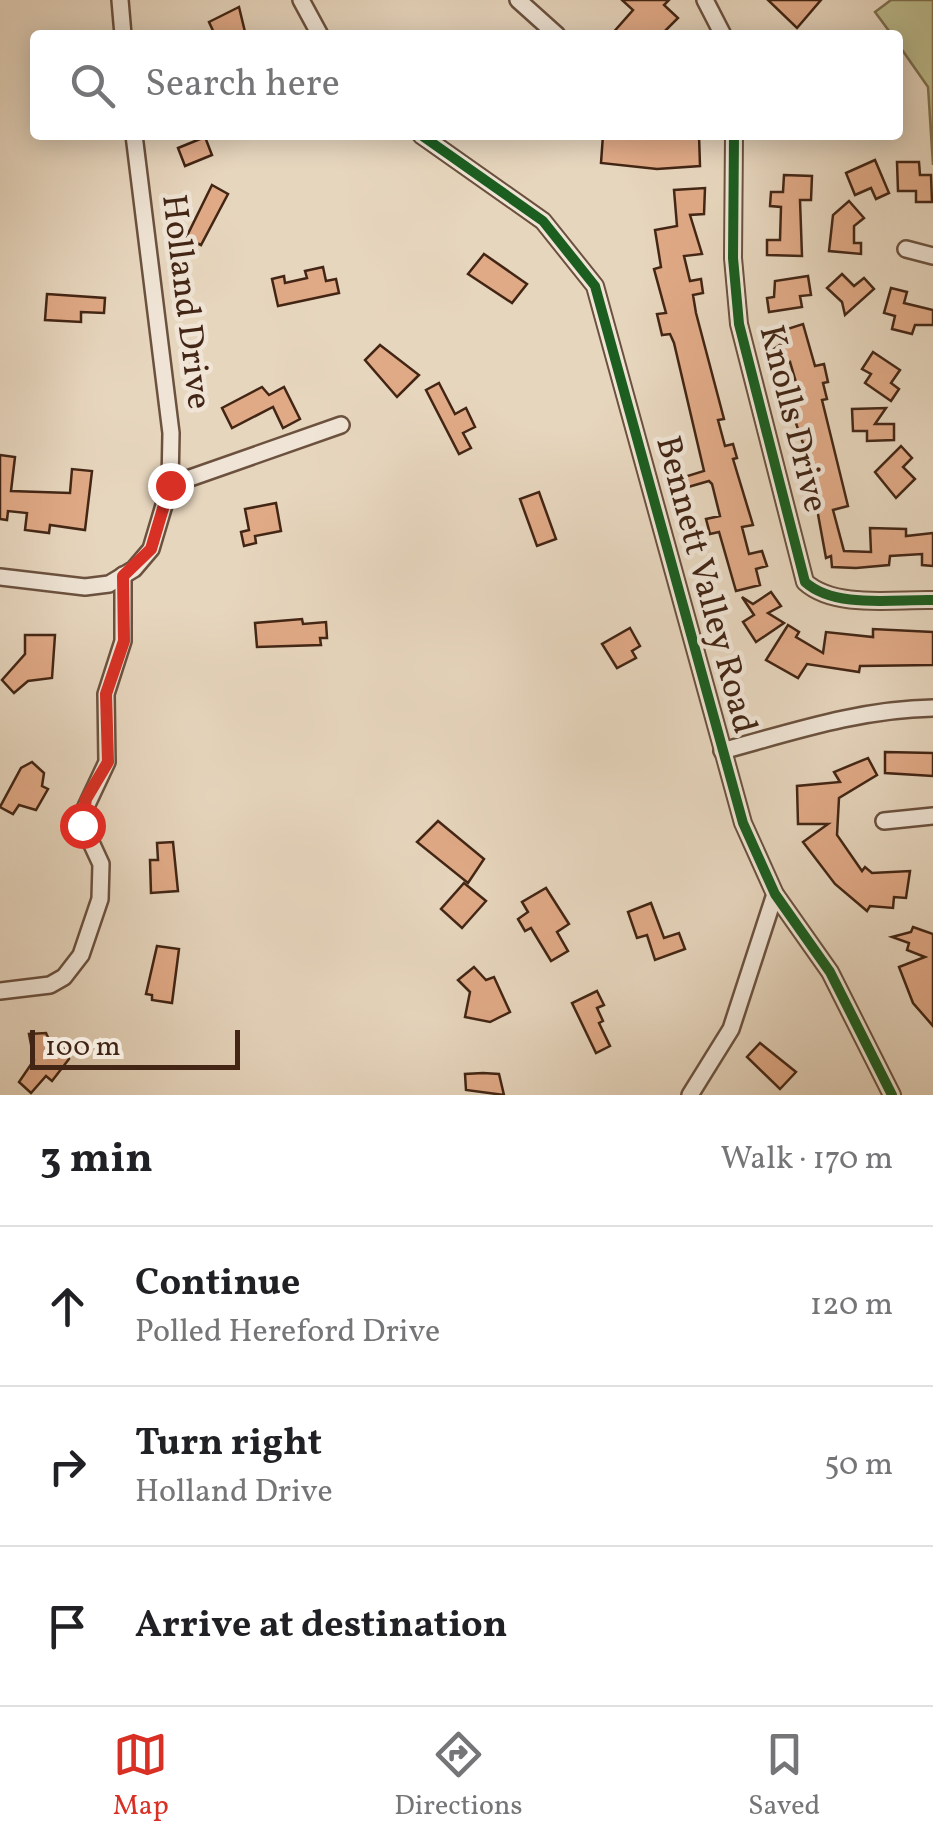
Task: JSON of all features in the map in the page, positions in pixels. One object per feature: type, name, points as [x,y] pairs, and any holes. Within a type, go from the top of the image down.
[{"type":"street","points":[[120,0],[123,30]]},
{"type":"street","points":[[301,0],[317,30]]},
{"type":"street","points":[[518,0],[551,30]]},
{"type":"street","points":[[705,0],[720,30]]},
{"type":"street","name":"Holland Drive","points":[[123,576],[151,549],[170,485],[171,433],[135,140]]},
{"type":"street","name":"Bennett Valley Road","points":[[428,140],[543,220],[595,286],[743,822],[775,894],[830,972],[892,1095]]},
{"type":"street","name":"Knolls Drive","points":[[734,140],[733,258],[739,324],[805,582],[818,594],[835,598],[933,600]]},
{"type":"street","points":[[906,249],[933,256]]},
{"type":"street","points":[[170,485],[342,425]]},
{"type":"street","points":[[0,577],[85,587],[109,584],[123,576],[124,641],[106,694],[108,762],[82,813],[82,825],[101,864],[100,899],[80,955],[64,978],[50,985],[0,991]]},
{"type":"street","points":[[722,752],[896,708],[933,708]]},
{"type":"street","points":[[884,821],[933,816]]},
{"type":"street","points":[[690,1095],[731,1030],[775,894]]},
{"type":"green space","points":[[891,0],[933,0],[933,165],[928,87],[903,51],[903,30],[888,30],[875,12]]},
{"type":"building","points":[[622,0],[669,0],[664,5],[678,18],[666,30],[615,30],[633,10]]},
{"type":"building","points":[[768,0],[821,0],[797,28]]},
{"type":"building","points":[[239,7],[245,30],[213,30],[209,22]]},
{"type":"building","points":[[206,140],[212,155],[185,166],[178,148]]},
{"type":"building","points":[[603,140],[699,140],[700,166],[657,169],[601,163]]},
{"type":"building","points":[[875,160],[889,193],[876,199],[871,188],[855,195],[846,173]]},
{"type":"building","points":[[897,162],[919,162],[920,175],[931,175],[932,202],[916,202],[916,191],[898,191]]},
{"type":"building","points":[[784,175],[812,176],[811,200],[800,200],[802,256],[767,255],[767,240],[780,240],[781,207],[770,206],[771,192],[783,192]]},
{"type":"building","points":[[212,185],[228,194],[201,245],[186,238]]},
{"type":"building","points":[[705,188],[704,214],[690,215],[702,254],[684,256],[690,281],[701,279],[703,293],[693,295],[696,313],[724,419],[718,420],[725,446],[733,444],[737,458],[733,459],[753,525],[742,527],[749,554],[762,551],[767,566],[756,569],[760,585],[736,591],[719,532],[710,534],[706,519],[720,516],[712,484],[709,481],[671,492],[668,482],[704,471],[674,343],[670,334],[662,335],[657,314],[666,313],[654,269],[661,267],[655,230],[677,226],[674,190]]},
{"type":"building","points":[[849,201],[864,218],[854,226],[854,243],[861,243],[861,254],[829,251],[833,215]]},
{"type":"building","points":[[484,254],[527,284],[512,303],[468,274]]},
{"type":"building","points":[[323,267],[326,281],[336,279],[339,293],[278,306],[272,279],[284,276],[285,283],[307,278],[305,271]]},
{"type":"building","points":[[842,274],[854,286],[864,278],[874,289],[845,315],[842,302],[827,288]]},
{"type":"building","points":[[808,276],[811,295],[800,296],[802,307],[769,312],[767,298],[774,297],[775,281]]},
{"type":"building","points":[[891,288],[907,292],[904,303],[933,310],[933,325],[915,325],[912,334],[892,329],[895,316],[884,313]]},
{"type":"building","points":[[47,294],[105,298],[104,313],[81,312],[81,322],[45,320]]},
{"type":"building","points":[[803,324],[815,366],[824,364],[828,382],[823,383],[827,399],[822,400],[848,506],[833,510],[844,551],[871,552],[870,528],[906,529],[906,536],[933,533],[933,566],[922,565],[922,554],[890,556],[889,565],[856,568],[832,567],[831,556],[826,558],[815,498],[799,447],[804,446],[785,392],[798,389],[790,362],[779,366],[774,349],[784,342],[781,331]]},
{"type":"building","points":[[380,345],[419,375],[397,397],[365,360]]},
{"type":"building","points":[[873,352],[900,370],[891,383],[899,389],[891,401],[865,383],[871,374],[862,369]]},
{"type":"building","points":[[439,383],[455,414],[466,408],[475,427],[463,433],[471,448],[459,454],[426,390]]},
{"type":"building","points":[[262,387],[269,395],[284,387],[300,419],[283,428],[273,407],[232,428],[222,408]]},
{"type":"building","points":[[886,408],[875,424],[894,424],[894,440],[867,441],[867,431],[853,431],[852,409]]},
{"type":"building","points":[[901,446],[912,458],[903,467],[915,479],[896,498],[875,472]]},
{"type":"building","points":[[0,455],[15,457],[11,491],[70,493],[72,469],[92,471],[85,530],[50,525],[49,533],[25,530],[27,513],[8,511],[7,520],[0,519]]},
{"type":"building","points":[[539,492],[556,539],[537,546],[520,499]]},
{"type":"building","points":[[276,503],[281,531],[255,536],[256,543],[244,546],[241,532],[249,530],[245,509]]},
{"type":"building","points":[[771,592],[781,606],[768,613],[784,623],[756,642],[743,622],[754,615],[742,597],[753,604]]},
{"type":"building","points":[[302,619],[303,624],[326,622],[327,638],[320,638],[321,645],[257,647],[255,623]]},
{"type":"building","points":[[788,625],[799,632],[796,637],[823,653],[826,632],[873,637],[873,629],[933,632],[933,665],[860,666],[859,672],[807,664],[798,678],[766,660]]},
{"type":"building","points":[[630,628],[640,646],[632,651],[636,658],[617,668],[602,644]]},
{"type":"building","points":[[25,635],[55,635],[52,678],[28,681],[14,693],[2,680],[25,654]]},
{"type":"building","points":[[885,752],[933,753],[933,776],[885,773]]},
{"type":"building","points":[[868,758],[877,775],[839,798],[837,835],[862,871],[865,867],[872,873],[910,871],[906,898],[894,897],[893,908],[870,906],[867,911],[835,884],[803,842],[828,824],[798,824],[797,786],[840,782],[834,772]]},
{"type":"building","points":[[32,762],[44,773],[42,786],[48,789],[36,810],[19,805],[13,814],[0,807],[21,768]]},
{"type":"building","points":[[438,821],[484,859],[468,883],[417,842]]},
{"type":"building","points":[[173,842],[178,891],[151,893],[150,860],[158,860],[157,843]]},
{"type":"building","points":[[464,883],[486,901],[462,928],[441,909]]},
{"type":"building","points":[[546,888],[569,924],[557,932],[568,951],[551,961],[531,928],[525,931],[518,919],[528,912],[522,902]]},
{"type":"building","points":[[651,903],[664,938],[679,933],[685,949],[655,960],[647,935],[637,938],[628,912]]},
{"type":"building","points":[[913,927],[933,934],[933,1026],[913,1003],[899,967],[925,957],[907,950],[909,943],[892,937],[911,932]]},
{"type":"building","points":[[157,946],[179,949],[172,1003],[152,1000],[152,995],[146,994]]},
{"type":"building","points":[[474,967],[486,980],[494,977],[510,1012],[490,1022],[465,1017],[470,992],[458,980]]},
{"type":"building","points":[[597,991],[604,1005],[597,1008],[603,1021],[599,1023],[610,1046],[596,1053],[572,1003]]},
{"type":"building","points":[[46,1033],[54,1051],[67,1048],[69,1059],[52,1081],[46,1076],[31,1093],[19,1082],[34,1060],[29,1034]]},
{"type":"building","points":[[760,1043],[796,1072],[780,1089],[747,1057]]},
{"type":"building","points":[[465,1074],[499,1074],[504,1095],[466,1090]]},
{"type":"cycle path","points":[[428,140],[543,221],[595,286],[743,823],[775,894],[830,972],[892,1095]]},
{"type":"cycle path","points":[[734,140],[733,258],[739,324],[805,582],[832,596],[848,599],[933,600]]},
{"type":"route","points":[[82,825],[86,799],[108,762],[106,694],[124,641],[123,576],[134,570],[151,549],[170,485]]}]
